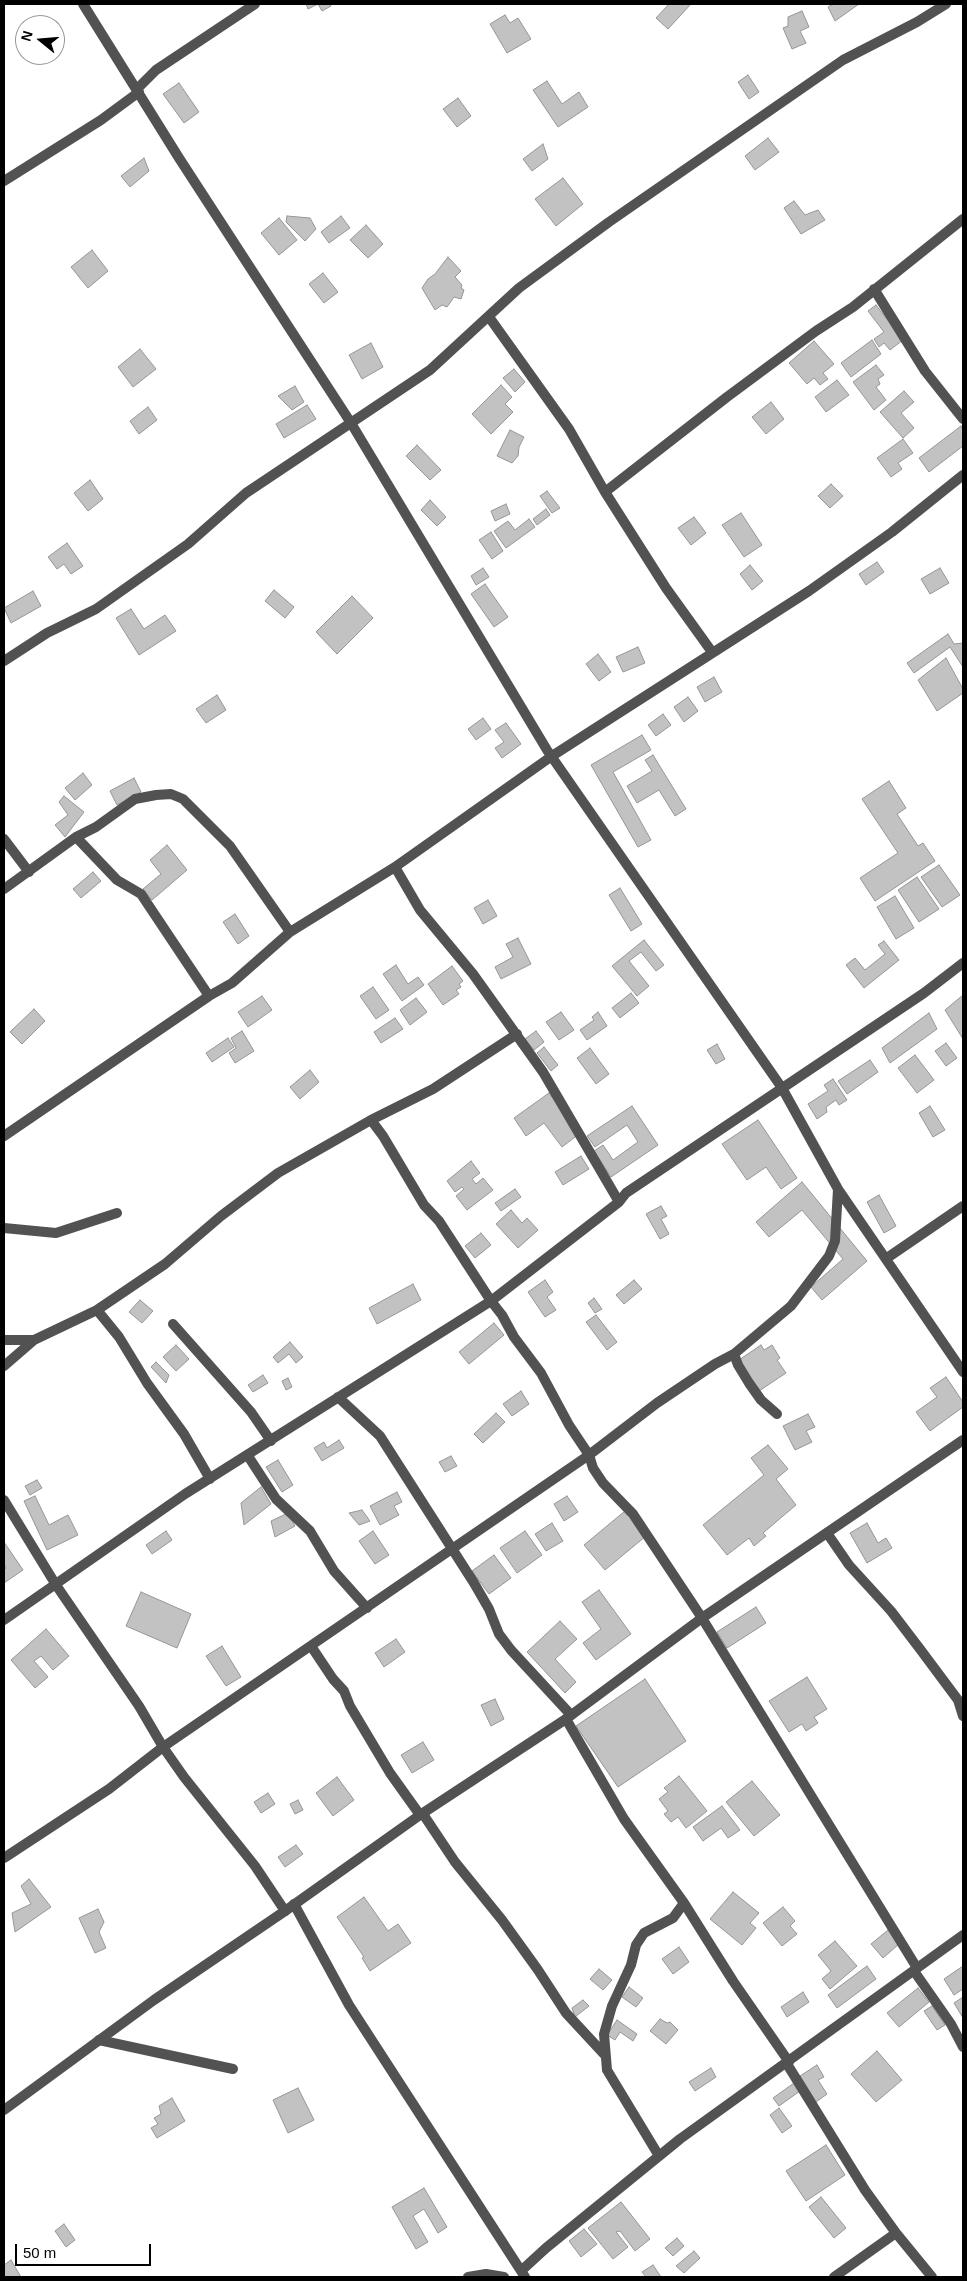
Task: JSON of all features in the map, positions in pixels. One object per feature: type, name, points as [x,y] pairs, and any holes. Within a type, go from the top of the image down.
[{"type":"street","points":[[83,4],[179,158],[351,423],[552,756],[782,1088],[838,1189],[887,1258],[963,1372]]},
{"type":"street","points":[[4,181],[107,115],[138,90],[156,70],[255,4]]},
{"type":"street","points":[[4,661],[47,633],[96,609],[188,544],[246,493],[430,370],[519,288],[601,228],[843,60],[917,22],[946,4]]},
{"type":"street","points":[[605,492],[727,396],[816,331],[836,319],[963,219]]},
{"type":"street","points":[[874,289],[925,370],[963,419]]},
{"type":"street","points":[[489,317],[569,429],[605,492],[666,588],[712,652]]},
{"type":"street","points":[[4,1136],[232,983],[290,932],[395,867],[552,756],[809,591],[892,532],[963,475]]},
{"type":"street","points":[[4,889],[76,837],[96,827],[135,799],[171,794],[183,799],[230,846],[290,932]]},
{"type":"street","points":[[76,837],[117,880],[142,894],[210,996]]},
{"type":"street","points":[[4,838],[29,872]]},
{"type":"street","points":[[395,867],[420,910],[473,974],[543,1072],[619,1202]]},
{"type":"street","points":[[4,1620],[157,1513],[491,1301],[619,1202],[626,1192],[924,993],[963,963]]},
{"type":"street","points":[[4,1366],[34,1340],[97,1310],[165,1264],[227,1211],[278,1173],[371,1120],[432,1090],[517,1034]]},
{"type":"street","points":[[371,1120],[383,1136],[424,1205],[439,1221],[541,1373],[569,1425],[589,1455],[593,1468],[603,1483],[634,1514],[702,1618],[915,1970],[951,2024],[963,2047]]},
{"type":"street","points":[[4,1858],[109,1789],[163,1747],[589,1455],[657,1403],[715,1364],[734,1354],[790,1306],[829,1256],[835,1241],[838,1189]]},
{"type":"street","points":[[887,1258],[963,1206]]},
{"type":"street","points":[[4,1228],[56,1232],[117,1213]]},
{"type":"street","points":[[97,1310],[118,1337],[147,1384],[184,1434],[210,1479]]},
{"type":"street","points":[[173,1324],[251,1412],[271,1441]]},
{"type":"street","points":[[4,1340],[34,1340]]},
{"type":"street","points":[[734,1354],[738,1365],[753,1388],[777,1414]]},
{"type":"street","points":[[338,1397],[380,1436],[407,1476],[451,1550],[484,1600],[499,1634],[568,1716],[624,1819],[684,1904],[788,2062],[865,2190],[930,2277]]},
{"type":"street","points":[[4,2110],[154,2000],[285,1911],[422,1814],[568,1716],[702,1618],[963,1440]]},
{"type":"street","points":[[248,1456],[276,1499],[298,1518],[310,1532],[334,1571],[367,1608]]},
{"type":"street","points":[[4,1500],[56,1585],[139,1706],[163,1747],[184,1777],[255,1866],[285,1911]]},
{"type":"street","points":[[827,1533],[849,1565],[891,1611],[958,1700],[963,1716]]},
{"type":"street","points":[[311,1646],[333,1679],[344,1691],[350,1706],[390,1773],[422,1814],[455,1862],[502,1920],[566,2013],[604,2054]]},
{"type":"street","points":[[294,1904],[349,2005],[392,2075],[523,2274],[546,2248],[659,2156],[745,2091],[963,1935]]},
{"type":"street","points":[[659,2156],[607,2070],[604,2054],[604,2034],[624,1976],[631,1965],[636,1944],[644,1934],[673,1918],[684,1904]]},
{"type":"street","points":[[99,2040],[233,2069]]},
{"type":"street","points":[[834,2277],[896,2233]]},
{"type":"street","points":[[468,2277],[486,2274],[504,2277]]},
{"type":"building","points":[[306,4],[318,4],[308,9]]},
{"type":"building","points":[[318,4],[330,4],[331,6],[322,11]]},
{"type":"building","points":[[669,4],[691,4],[668,29],[656,18]]},
{"type":"building","points":[[833,4],[859,4],[835,21],[828,7]]},
{"type":"building","points":[[802,11],[809,27],[800,31],[806,43],[792,49],[783,28],[788,26],[788,17]]},
{"type":"building","points":[[505,15],[510,23],[518,18],[531,39],[507,53],[490,24]]},
{"type":"building","points":[[748,75],[759,92],[749,99],[738,82]]},
{"type":"building","points":[[547,81],[562,104],[579,92],[588,107],[558,127],[533,90]]},
{"type":"building","points":[[179,83],[199,112],[184,123],[163,94]]},
{"type":"building","points":[[458,98],[471,116],[457,127],[443,109]]},
{"type":"building","points":[[768,138],[779,152],[755,170],[745,156]]},
{"type":"building","points":[[543,144],[548,159],[532,171],[523,159]]},
{"type":"building","points":[[144,158],[149,171],[130,187],[121,176]]},
{"type":"building","points":[[563,178],[583,204],[556,226],[535,199]]},
{"type":"building","points":[[794,201],[805,215],[818,210],[825,220],[801,234],[784,208]]},
{"type":"building","points":[[287,216],[310,218],[316,229],[305,241],[286,222]]},
{"type":"building","points":[[341,216],[350,228],[329,243],[321,232]]},
{"type":"building","points":[[279,218],[297,240],[279,255],[261,233]]},
{"type":"building","points":[[366,225],[383,244],[368,258],[350,240]]},
{"type":"building","points":[[92,250],[108,271],[88,288],[71,267]]},
{"type":"building","points":[[448,257],[461,271],[455,277],[464,290],[461,299],[454,297],[447,307],[442,305],[435,310],[422,288]]},
{"type":"building","points":[[323,273],[338,292],[324,303],[309,284]]},
{"type":"building","points":[[876,305],[903,340],[890,350],[884,343],[879,347],[874,339],[884,332],[868,311]]},
{"type":"building","points":[[872,340],[881,354],[851,377],[841,363]]},
{"type":"building","points":[[814,341],[834,364],[823,373],[828,379],[820,385],[814,378],[807,384],[789,363]]},
{"type":"building","points":[[371,343],[383,367],[362,379],[349,355]]},
{"type":"building","points":[[140,349],[156,369],[133,387],[118,367]]},
{"type":"building","points":[[876,365],[884,375],[878,379],[880,384],[876,387],[886,400],[874,410],[853,382]]},
{"type":"building","points":[[514,369],[525,382],[515,392],[503,378]]},
{"type":"building","points":[[837,380],[849,395],[826,412],[815,397]]},
{"type":"building","points":[[501,385],[512,397],[505,404],[513,412],[491,434],[472,414]]},
{"type":"building","points":[[295,386],[304,402],[292,410],[278,396]]},
{"type":"building","points":[[904,391],[914,402],[901,413],[914,428],[903,438],[880,412]]},
{"type":"building","points":[[771,402],[784,419],[766,434],[752,417]]},
{"type":"building","points":[[307,405],[316,419],[284,438],[276,424]]},
{"type":"building","points":[[148,407],[157,420],[139,434],[130,421]]},
{"type":"building","points":[[961,426],[963,430],[963,446],[929,472],[919,458]]},
{"type":"building","points":[[510,430],[524,437],[519,447],[518,456],[512,463],[497,456]]},
{"type":"building","points":[[903,439],[913,453],[898,463],[902,469],[891,477],[877,458]]},
{"type":"building","points":[[417,445],[441,470],[430,480],[406,456]]},
{"type":"building","points":[[90,480],[103,499],[88,511],[74,493]]},
{"type":"building","points":[[831,484],[843,496],[830,508],[818,496]]},
{"type":"building","points":[[547,491],[560,508],[552,513],[540,496]]},
{"type":"building","points":[[430,500],[446,517],[437,526],[421,510]]},
{"type":"building","points":[[506,504],[510,514],[495,521],[491,511]]},
{"type":"building","points":[[546,509],[550,515],[537,525],[533,519]]},
{"type":"building","points":[[741,513],[762,545],[744,557],[722,525]]},
{"type":"building","points":[[694,517],[706,533],[691,545],[678,528]]},
{"type":"building","points":[[529,519],[535,527],[506,548],[494,531],[508,521],[515,530]]},
{"type":"building","points":[[491,532],[503,551],[492,559],[479,540]]},
{"type":"building","points":[[67,543],[83,566],[71,574],[64,564],[57,569],[48,557]]},
{"type":"building","points":[[877,562],[884,572],[866,585],[859,574]]},
{"type":"building","points":[[750,565],[763,581],[752,590],[740,574]]},
{"type":"building","points":[[483,568],[489,577],[476,585],[471,576]]},
{"type":"building","points":[[940,568],[949,583],[930,594],[921,579]]},
{"type":"building","points":[[485,584],[508,617],[494,627],[471,594]]},
{"type":"building","points":[[274,590],[294,607],[285,618],[265,601]]},
{"type":"building","points":[[33,591],[41,606],[11,623],[4,608]]},
{"type":"building","points":[[352,596],[373,618],[337,654],[316,632]]},
{"type":"building","points":[[131,609],[144,629],[165,615],[176,631],[139,655],[116,618]]},
{"type":"building","points":[[948,634],[954,644],[963,643],[963,667],[950,647],[914,673],[907,663]]},
{"type":"building","points":[[638,647],[645,663],[623,672],[616,657]]},
{"type":"building","points":[[598,654],[611,672],[599,681],[586,664]]},
{"type":"building","points":[[946,658],[963,689],[963,693],[937,711],[918,680]]},
{"type":"building","points":[[714,677],[722,692],[705,702],[697,687]]},
{"type":"building","points":[[217,695],[226,710],[206,723],[196,709]]},
{"type":"building","points":[[688,697],[698,711],[684,722],[674,707]]},
{"type":"building","points":[[663,714],[671,725],[656,736],[648,725]]},
{"type":"building","points":[[483,718],[491,729],[476,740],[468,729]]},
{"type":"building","points":[[506,723],[521,744],[502,758],[495,748],[504,742],[495,730]]},
{"type":"building","points":[[642,735],[651,750],[613,772],[651,840],[638,847],[591,765]]},
{"type":"building","points":[[653,755],[686,809],[675,816],[659,790],[637,803],[627,786],[652,771],[645,760]]},
{"type":"building","points":[[83,773],[92,785],[75,800],[65,788]]},
{"type":"building","points":[[134,778],[141,792],[117,805],[110,791]]},
{"type":"building","points":[[889,781],[906,808],[897,814],[918,846],[923,843],[935,861],[875,901],[860,878],[898,853],[862,799]]},
{"type":"building","points":[[64,796],[84,812],[65,837],[55,825],[68,815],[59,802]]},
{"type":"building","points":[[167,845],[187,870],[152,900],[143,889],[161,874],[150,860]]},
{"type":"building","points":[[939,865],[960,895],[942,907],[921,877]]},
{"type":"building","points":[[93,872],[101,881],[81,898],[73,889]]},
{"type":"building","points":[[917,877],[939,909],[919,922],[898,890]]},
{"type":"building","points":[[620,888],[642,924],[631,931],[609,895]]},
{"type":"building","points":[[895,896],[914,928],[896,939],[877,907]]},
{"type":"building","points":[[488,900],[497,916],[483,924],[474,908]]},
{"type":"building","points":[[235,914],[249,936],[238,944],[223,922]]},
{"type":"building","points":[[518,938],[531,964],[501,979],[495,967],[513,957],[506,944]]},
{"type":"building","points":[[644,940],[664,965],[656,971],[641,952],[629,961],[649,986],[637,996],[612,966]]},
{"type":"building","points":[[884,941],[899,960],[864,988],[846,965],[855,958],[865,970],[885,954],[878,945]]},
{"type":"building","points":[[396,965],[408,984],[418,977],[424,985],[402,1001],[383,974]]},
{"type":"building","points":[[452,966],[463,981],[459,984],[461,987],[456,990],[459,994],[443,1005],[428,984]]},
{"type":"building","points":[[373,987],[389,1010],[376,1019],[360,996]]},
{"type":"building","points":[[631,993],[639,1003],[620,1018],[612,1008]]},
{"type":"building","points":[[963,995],[963,1039],[945,1010]]},
{"type":"building","points":[[262,996],[272,1010],[248,1027],[238,1012]]},
{"type":"building","points":[[416,998],[427,1012],[410,1025],[400,1010]]},
{"type":"building","points":[[34,1009],[45,1021],[22,1044],[10,1032]]},
{"type":"building","points":[[561,1012],[574,1030],[559,1040],[546,1022]]},
{"type":"building","points":[[598,1012],[607,1026],[587,1040],[580,1030],[594,1020],[592,1017]]},
{"type":"building","points":[[929,1013],[937,1029],[890,1063],[882,1048]]},
{"type":"building","points":[[395,1018],[403,1029],[381,1043],[374,1032]]},
{"type":"building","points":[[242,1031],[254,1051],[235,1063],[229,1053],[236,1048],[231,1038]]},
{"type":"building","points":[[536,1031],[544,1042],[534,1050],[525,1039]]},
{"type":"building","points":[[228,1038],[234,1047],[212,1062],[206,1053]]},
{"type":"building","points":[[946,1043],[957,1058],[946,1066],[935,1051]]},
{"type":"building","points":[[717,1044],[725,1059],[716,1064],[707,1050]]},
{"type":"building","points":[[544,1047],[558,1065],[551,1071],[537,1053]]},
{"type":"building","points":[[590,1048],[609,1074],[596,1084],[577,1058]]},
{"type":"building","points":[[915,1055],[934,1080],[917,1093],[898,1068]]},
{"type":"building","points":[[870,1060],[878,1072],[847,1094],[838,1081]]},
{"type":"building","points":[[310,1070],[319,1082],[300,1099],[290,1087]]},
{"type":"building","points":[[833,1079],[847,1100],[839,1105],[836,1100],[826,1107],[827,1112],[817,1119],[808,1104],[828,1091],[824,1085]]},
{"type":"building","points":[[549,1093],[579,1134],[562,1147],[544,1123],[526,1136],[514,1118]]},
{"type":"building","points":[[632,1106],[658,1145],[611,1177],[594,1151],[603,1145],[613,1160],[638,1142],[627,1125],[595,1147],[587,1136]]},
{"type":"building","points":[[930,1106],[945,1130],[933,1137],[919,1113]]},
{"type":"building","points":[[758,1120],[797,1178],[781,1189],[766,1167],[747,1180],[722,1144]]},
{"type":"building","points":[[581,1156],[589,1169],[563,1185],[555,1172]]},
{"type":"building","points":[[471,1161],[480,1173],[472,1179],[476,1184],[483,1178],[493,1190],[467,1210],[456,1196],[464,1189],[462,1187],[455,1192],[447,1181]]},
{"type":"building","points":[[802,1182],[867,1261],[822,1300],[811,1287],[843,1259],[802,1210],[769,1237],[756,1222]]},
{"type":"building","points":[[515,1189],[521,1197],[501,1211],[495,1203]]},
{"type":"building","points":[[879,1195],[896,1226],[884,1233],[867,1202]]},
{"type":"building","points":[[661,1206],[667,1216],[661,1219],[669,1234],[660,1239],[646,1214]]},
{"type":"building","points":[[511,1210],[522,1223],[527,1218],[538,1230],[518,1248],[496,1224]]},
{"type":"building","points":[[481,1233],[491,1245],[475,1258],[465,1246]]},
{"type":"building","points":[[545,1280],[553,1292],[547,1297],[556,1310],[545,1317],[528,1292]]},
{"type":"building","points":[[634,1280],[642,1289],[624,1304],[616,1295]]},
{"type":"building","points":[[413,1284],[421,1300],[377,1324],[369,1308]]},
{"type":"building","points":[[594,1298],[602,1309],[595,1313],[588,1303]]},
{"type":"building","points":[[140,1300],[153,1311],[142,1323],[129,1312]]},
{"type":"building","points":[[596,1315],[617,1342],[607,1350],[586,1322]]},
{"type":"building","points":[[494,1323],[504,1335],[469,1364],[459,1352]]},
{"type":"building","points":[[290,1342],[303,1357],[296,1363],[289,1354],[278,1363],[273,1357]]},
{"type":"building","points":[[176,1345],[189,1359],[176,1371],[163,1357]]},
{"type":"building","points":[[761,1345],[764,1350],[772,1345],[780,1358],[777,1360],[786,1373],[759,1391],[739,1360]]},
{"type":"building","points":[[156,1362],[169,1375],[166,1383],[151,1367]]},
{"type":"building","points":[[263,1375],[268,1383],[253,1392],[248,1385]]},
{"type":"building","points":[[946,1377],[963,1402],[963,1407],[930,1431],[916,1412],[937,1397],[930,1388]]},
{"type":"building","points":[[288,1378],[292,1387],[286,1390],[282,1381]]},
{"type":"building","points":[[521,1391],[529,1404],[512,1416],[503,1404]]},
{"type":"building","points":[[496,1413],[505,1422],[483,1443],[474,1434]]},
{"type":"building","points":[[808,1414],[815,1427],[806,1431],[812,1442],[795,1450],[783,1426]]},
{"type":"building","points":[[339,1440],[344,1448],[322,1461],[314,1448],[324,1442],[327,1448]]},
{"type":"building","points":[[768,1445],[788,1469],[776,1479],[796,1505],[763,1533],[766,1536],[754,1546],[749,1538],[727,1555],[703,1525],[764,1475],[751,1458]]},
{"type":"building","points":[[451,1456],[457,1466],[445,1472],[439,1462]]},
{"type":"building","points":[[278,1460],[293,1485],[282,1492],[266,1467]]},
{"type":"building","points":[[37,1480],[42,1488],[30,1495],[25,1486]]},
{"type":"building","points":[[261,1487],[271,1504],[244,1525],[241,1503]]},
{"type":"building","points":[[397,1492],[402,1502],[394,1506],[399,1515],[380,1525],[370,1506]]},
{"type":"building","points":[[35,1496],[49,1525],[68,1515],[78,1535],[47,1550],[24,1501]]},
{"type":"building","points":[[567,1496],[578,1512],[564,1521],[554,1504]]},
{"type":"building","points":[[362,1510],[370,1521],[359,1525],[349,1513]]},
{"type":"building","points":[[625,1511],[646,1536],[605,1570],[584,1545]]},
{"type":"building","points":[[288,1513],[295,1526],[275,1537],[271,1521]]},
{"type":"building","points":[[552,1523],[563,1541],[546,1551],[535,1534]]},
{"type":"building","points":[[867,1523],[878,1543],[886,1538],[892,1548],[867,1563],[850,1533]]},
{"type":"building","points":[[166,1531],[172,1540],[152,1554],[146,1545]]},
{"type":"building","points":[[373,1531],[389,1555],[375,1564],[359,1541]]},
{"type":"building","points":[[525,1531],[542,1555],[517,1573],[500,1548]]},
{"type":"building","points":[[4,1542],[23,1570],[4,1583],[4,1570],[6,1568],[4,1564]]},
{"type":"building","points":[[494,1555],[511,1578],[489,1594],[472,1571]]},
{"type":"building","points":[[599,1590],[631,1634],[596,1660],[583,1643],[601,1629],[582,1602]]},
{"type":"building","points":[[141,1592],[191,1614],[177,1648],[126,1626]]},
{"type":"building","points":[[756,1607],[766,1623],[727,1648],[717,1632]]},
{"type":"building","points":[[560,1621],[577,1639],[555,1659],[576,1682],[565,1693],[527,1652]]},
{"type":"building","points":[[46,1629],[69,1656],[53,1670],[41,1656],[34,1661],[48,1677],[35,1688],[11,1660]]},
{"type":"building","points":[[396,1639],[405,1652],[384,1667],[375,1653]]},
{"type":"building","points":[[222,1646],[241,1677],[226,1686],[206,1656]]},
{"type":"building","points":[[807,1677],[827,1709],[814,1717],[818,1723],[806,1731],[802,1724],[789,1732],[769,1701]]},
{"type":"building","points":[[645,1679],[686,1741],[618,1787],[576,1726]]},
{"type":"building","points":[[495,1699],[504,1719],[491,1726],[481,1705]]},
{"type":"building","points":[[423,1742],[434,1760],[412,1773],[401,1755]]},
{"type":"building","points":[[679,1776],[707,1811],[686,1828],[678,1817],[671,1822],[664,1814],[668,1811],[659,1799],[668,1792],[664,1788]]},
{"type":"building","points":[[337,1777],[354,1800],[333,1816],[316,1793]]},
{"type":"building","points":[[752,1781],[780,1815],[754,1836],[726,1802]]},
{"type":"building","points":[[268,1793],[275,1804],[261,1813],[254,1802]]},
{"type":"building","points":[[298,1800],[303,1810],[295,1814],[290,1804]]},
{"type":"building","points":[[722,1806],[740,1830],[728,1838],[721,1828],[703,1841],[693,1827]]},
{"type":"building","points":[[296,1845],[303,1854],[285,1867],[278,1857]]},
{"type":"building","points":[[29,1879],[51,1907],[15,1932],[12,1913],[31,1904],[21,1886]]},
{"type":"building","points":[[733,1892],[759,1913],[750,1923],[756,1928],[742,1945],[710,1919]]},
{"type":"building","points":[[364,1897],[388,1931],[398,1924],[411,1943],[370,1971],[362,1958],[364,1957],[337,1917]]},
{"type":"building","points":[[783,1907],[795,1921],[790,1926],[797,1934],[782,1946],[763,1923]]},
{"type":"building","points":[[98,1909],[104,1922],[99,1932],[106,1948],[95,1953],[79,1918]]},
{"type":"building","points":[[888,1930],[899,1944],[883,1958],[871,1944]]},
{"type":"building","points":[[835,1941],[857,1966],[830,1989],[822,1979],[831,1971],[818,1955]]},
{"type":"building","points":[[679,1947],[689,1962],[673,1974],[662,1959]]},
{"type":"building","points":[[867,1966],[876,1979],[837,2008],[828,1995]]},
{"type":"building","points":[[963,1966],[963,1989],[954,1995],[944,1979]]},
{"type":"building","points":[[599,1969],[612,1980],[603,1990],[590,1979]]},
{"type":"building","points":[[629,1987],[643,1998],[636,2007],[622,1997]]},
{"type":"building","points":[[918,1988],[929,2002],[899,2027],[887,2013]]},
{"type":"building","points":[[803,1992],[809,2002],[787,2017],[781,2007]]},
{"type":"building","points":[[963,1997],[963,2018],[954,2003]]},
{"type":"building","points":[[583,2000],[589,2006],[575,2017],[572,2008]]},
{"type":"building","points":[[932,2006],[945,2025],[937,2030],[924,2011]]},
{"type":"building","points":[[660,2019],[667,2023],[670,2022],[678,2030],[666,2044],[650,2031]]},
{"type":"building","points":[[617,2020],[637,2034],[633,2041],[620,2032],[615,2040],[607,2035]]},
{"type":"building","points":[[877,2051],[902,2080],[876,2102],[851,2074]]},
{"type":"building","points":[[817,2065],[824,2077],[818,2080],[827,2094],[816,2102],[800,2076]]},
{"type":"building","points":[[711,2068],[716,2077],[695,2091],[689,2082]]},
{"type":"building","points":[[794,2083],[800,2091],[779,2106],[773,2098]]},
{"type":"building","points":[[298,2088],[314,2120],[288,2133],[273,2100]]},
{"type":"building","points":[[172,2098],[185,2121],[157,2138],[151,2128],[158,2124],[154,2118],[161,2114],[159,2106]]},
{"type":"building","points":[[779,2108],[792,2126],[782,2133],[770,2115]]},
{"type":"building","points":[[826,2145],[845,2175],[806,2201],[786,2171]]},
{"type":"building","points":[[424,2188],[447,2227],[438,2233],[424,2209],[413,2216],[428,2242],[416,2249],[392,2207]]},
{"type":"building","points":[[821,2197],[846,2228],[834,2238],[809,2207]]},
{"type":"building","points":[[621,2202],[650,2239],[635,2251],[620,2231],[616,2232],[628,2247],[613,2259],[588,2228]]},
{"type":"building","points":[[64,2224],[75,2240],[66,2247],[55,2231]]},
{"type":"building","points":[[584,2229],[597,2244],[581,2257],[569,2241]]},
{"type":"building","points":[[677,2238],[684,2246],[673,2256],[665,2248]]},
{"type":"building","points":[[694,2251],[700,2258],[684,2273],[676,2266]]},
{"type":"building","points":[[11,2260],[21,2277],[4,2277],[4,2265]]},
{"type":"building","points":[[653,2265],[661,2277],[646,2277],[642,2272]]}]
